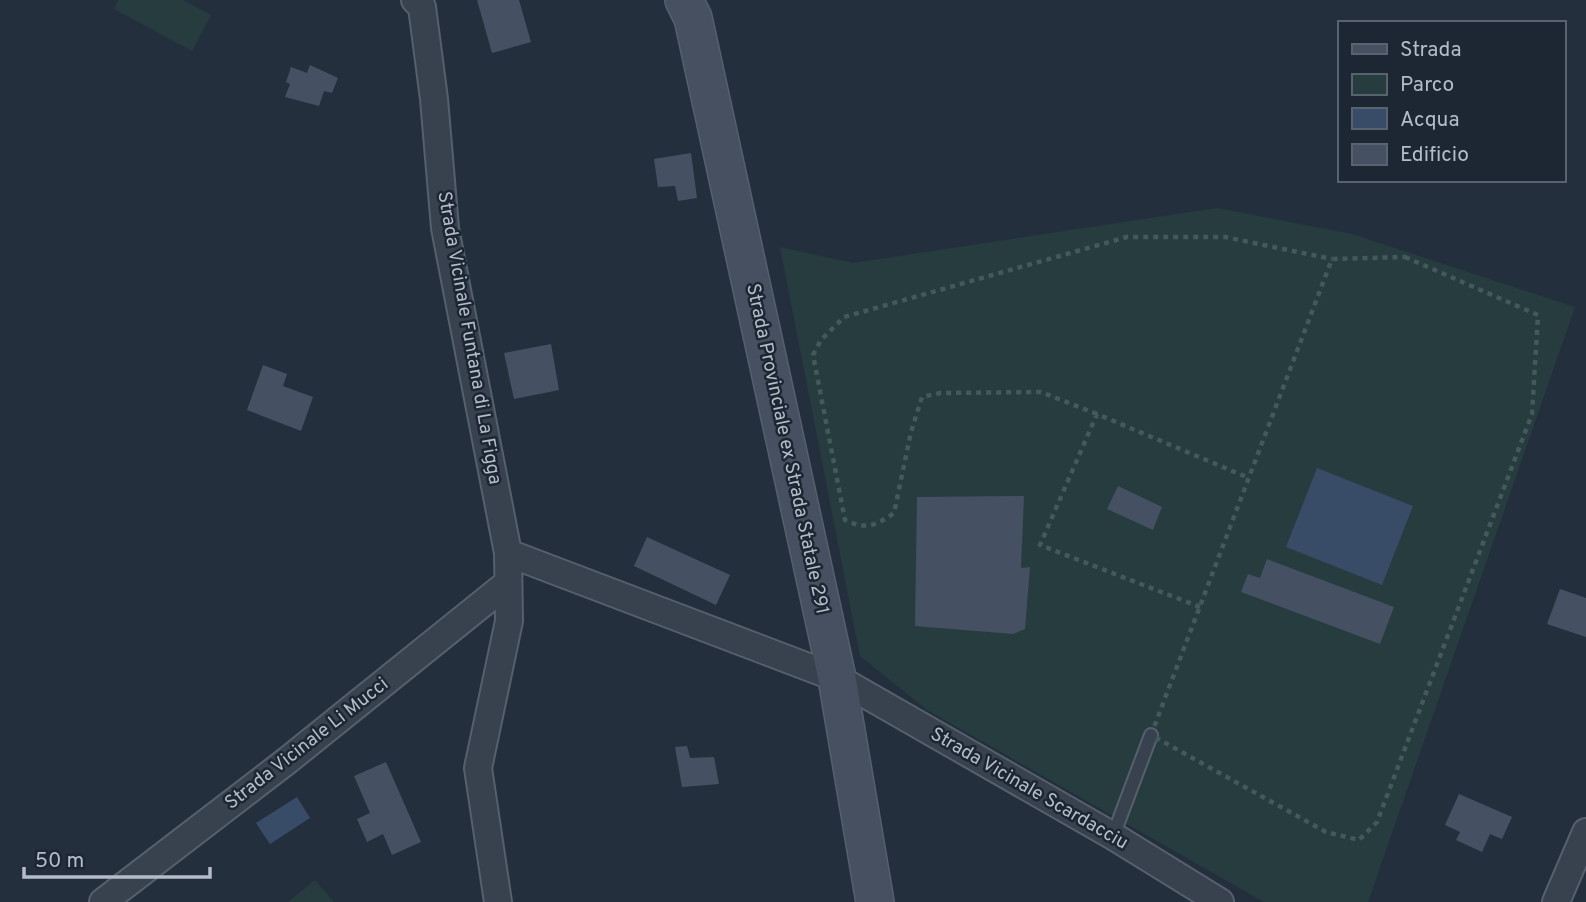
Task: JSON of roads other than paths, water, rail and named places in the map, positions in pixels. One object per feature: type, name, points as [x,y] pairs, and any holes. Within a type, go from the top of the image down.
[{"type":"street","name":"Strada Vicinale Funtana di La Figga","points":[[415,0],[422,7],[434,99],[445,228],[508,553],[509,621],[478,768],[498,902]]},
{"type":"street","name":"Strada Provinciale ex Strada Statale 291","points":[[684,0],[693,18],[837,678],[875,902]]},
{"type":"street","points":[[508,553],[837,678]]},
{"type":"street","name":"Strada Vicinale Li Mucci","points":[[103,902],[288,760],[509,583]]},
{"type":"street","name":"Strada Vicinale Scardacciu","points":[[837,678],[1113,836],[1220,902]]},
{"type":"street","points":[[1556,902],[1586,832]]},
{"type":"lane","points":[[1113,836],[1151,735]]},
{"type":"water","points":[[1317,468],[1413,506],[1382,585],[1286,547]]},
{"type":"water","points":[[297,797],[310,818],[270,844],[256,823]]}]
